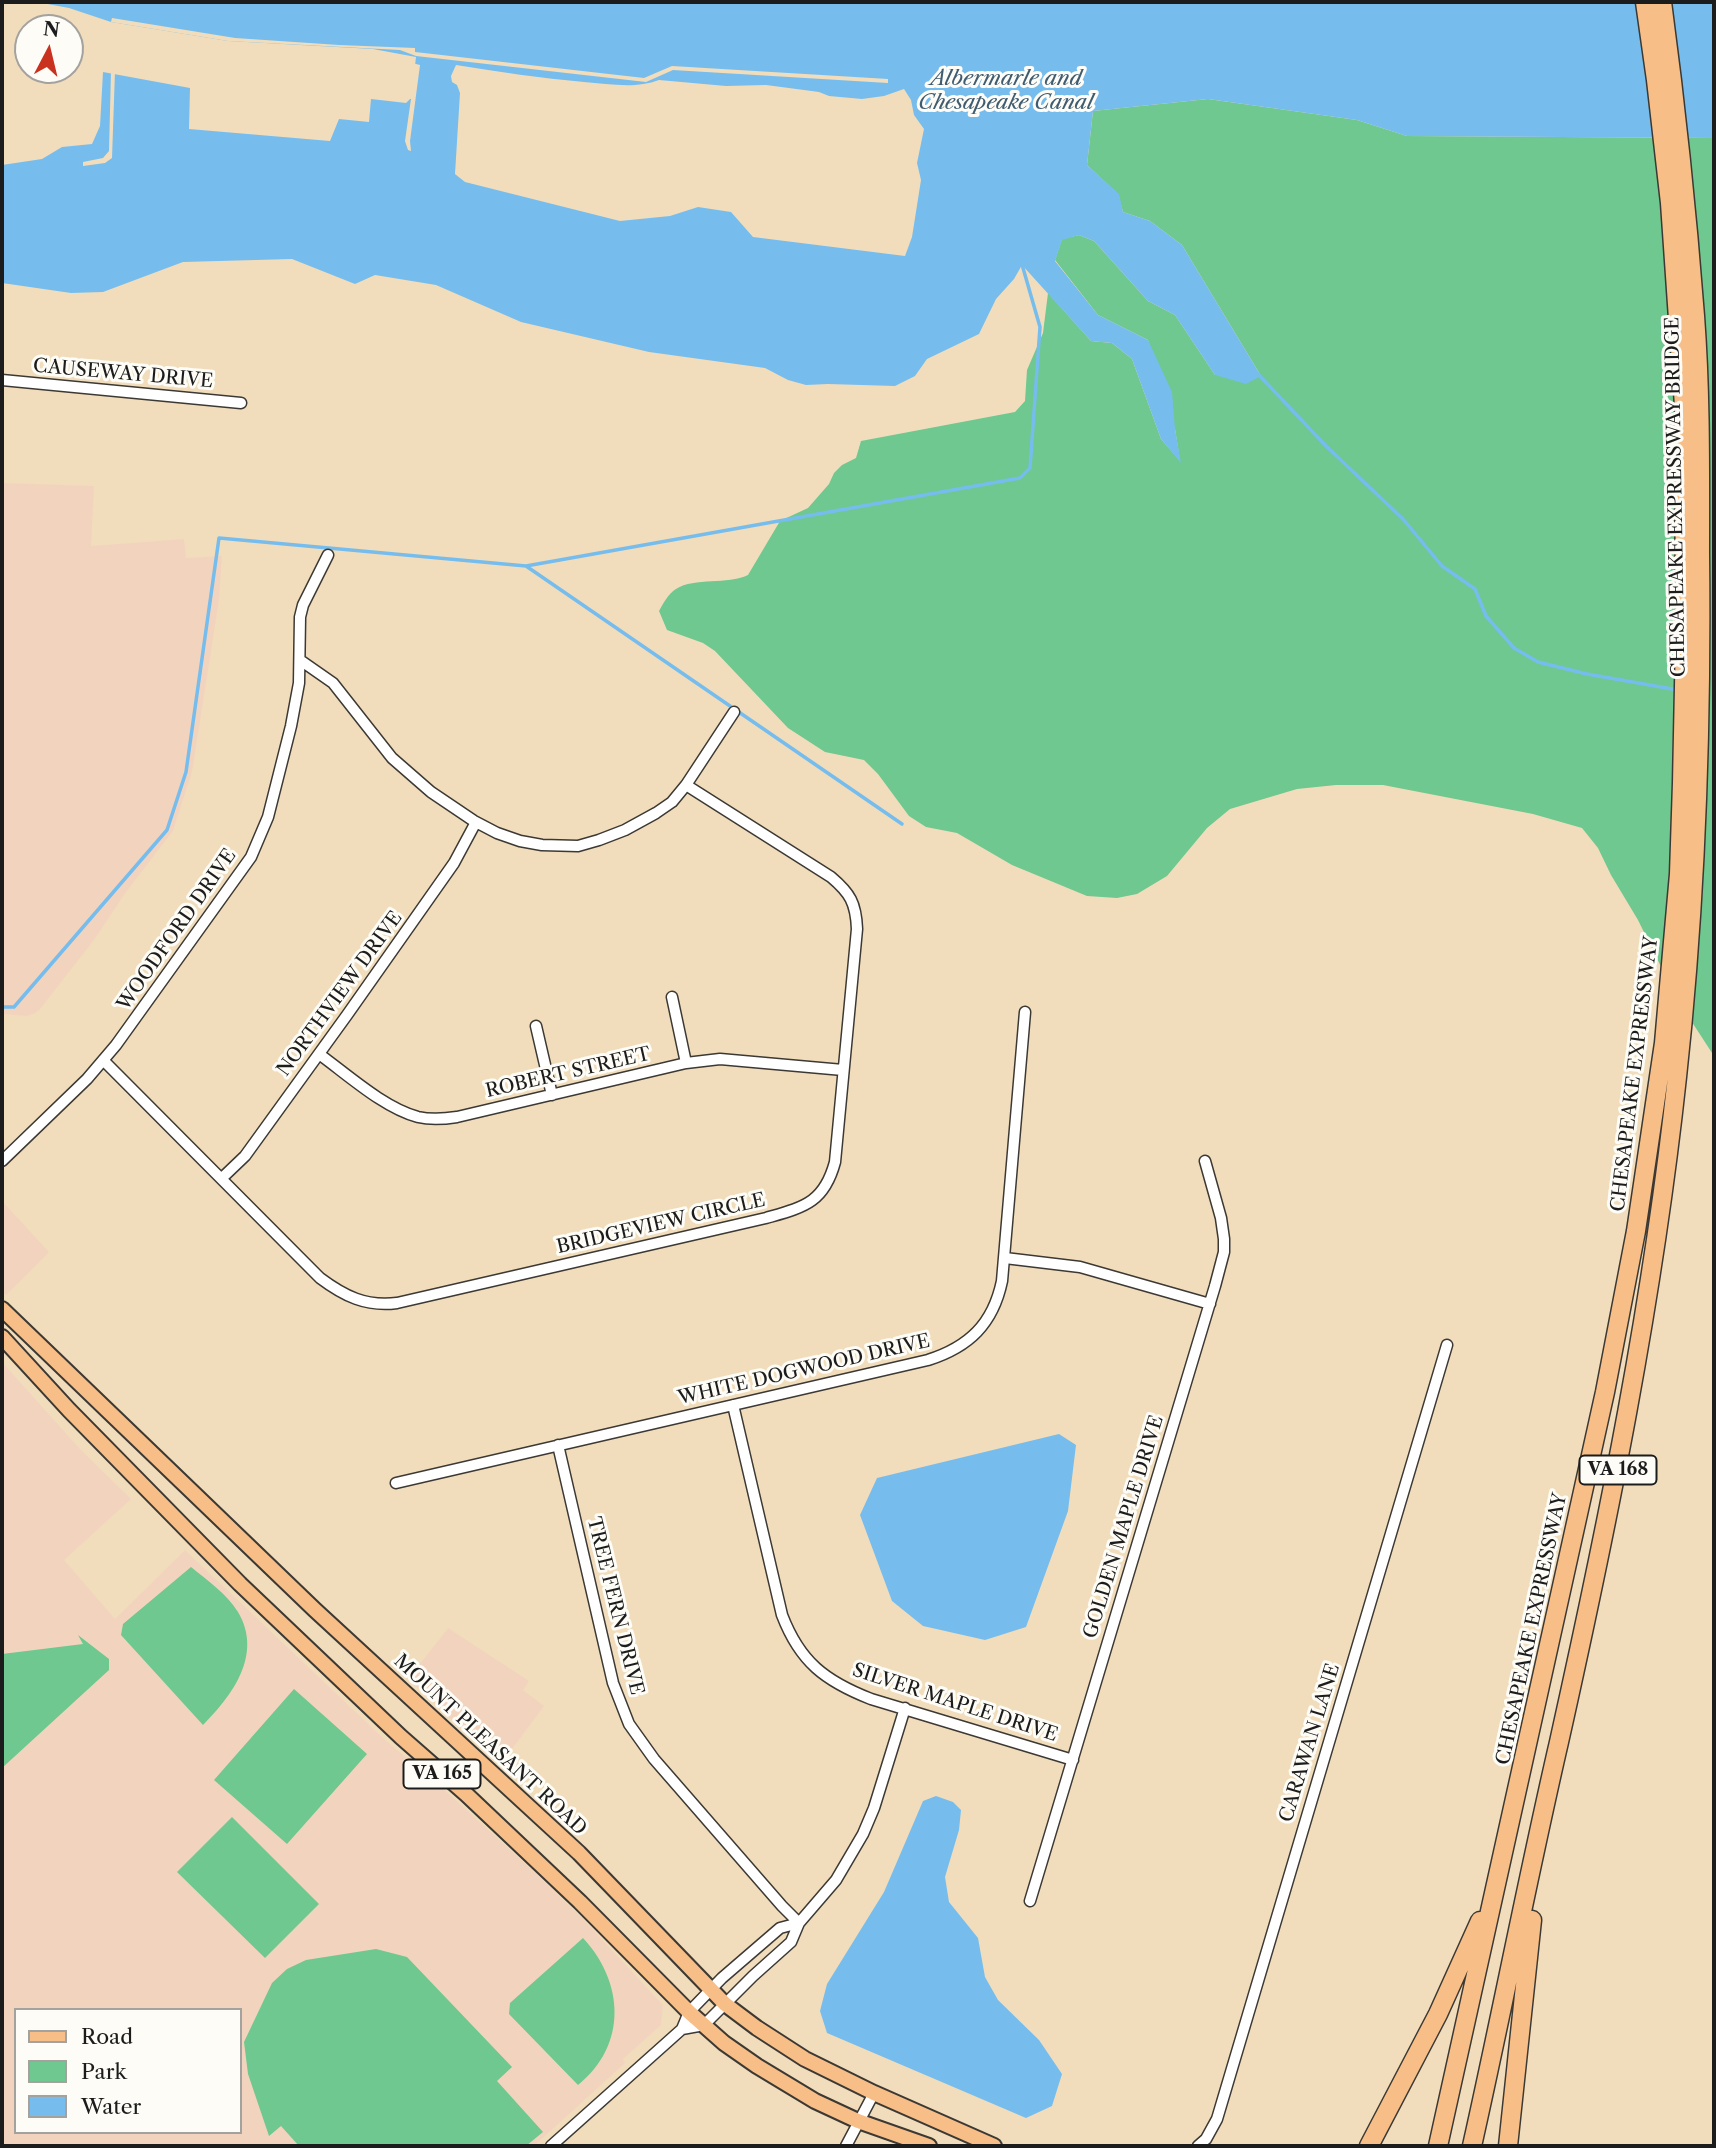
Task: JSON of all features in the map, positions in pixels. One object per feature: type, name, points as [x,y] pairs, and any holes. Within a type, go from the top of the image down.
[{"type":"highway","name":"CHESAPEAKE EXPRESSWAY BRIDGE","points":[[1645,2],[1670,203],[1684,406],[1685,638],[1690,783]]},
{"type":"highway","name":"CHESAPEAKE EXPRESSWAY BRIDGE","points":[[1662,2],[1684,182],[1699,402],[1701,642],[1690,783]]},
{"type":"highway","name":"CHESAPEAKE EXPRESSWAY","points":[[1438,2146],[1573,1542],[1636,1231],[1664,1043],[1690,783]]},
{"type":"highway","name":"CHESAPEAKE EXPRESSWAY","points":[[1472,2146],[1633,1387],[1660,1217],[1687,980],[1690,783]]},
{"type":"highway","points":[[1369,2146],[1469,1948],[1480,1920],[1501,1829],[1524,1760]]},
{"type":"highway","points":[[1508,2146],[1534,1903],[1534,1863]]},
{"type":"main road","name":"MOUNT PLEASANT ROAD","points":[[2,1309],[315,1610],[579,1853],[725,2004],[805,2059],[994,2146]]},
{"type":"main road","points":[[2,1324],[28,1344],[61,1376],[106,1408]]},
{"type":"main road","name":"VA 165","points":[[2,1338],[240,1584],[580,1902],[689,2012],[724,2043],[815,2101],[858,2121],[929,2146]]},
{"type":"street","name":"CAUSEWAY DRIVE","points":[[2,380],[241,403]]},
{"type":"street","name":"WOODFORD DRIVE","points":[[2,1161],[87,1079],[103,1060],[155,994],[225,896],[259,842],[291,726],[299,683],[300,617],[303,605],[328,555]]},
{"type":"street","points":[[300,660],[333,683],[392,758],[431,792],[497,833],[520,841],[562,847],[598,840],[639,823],[672,802],[734,712]]},
{"type":"street","name":"BRIDGEVIEW CIRCLE","points":[[103,1060],[312,1270],[344,1295],[360,1301],[375,1304],[397,1303],[795,1209],[821,1194],[830,1178],[836,1149],[857,929],[851,897],[845,888],[831,877],[686,785]]},
{"type":"street","name":"NORTHVIEW DRIVE","points":[[222,1178],[245,1156],[319,1054],[454,863],[476,822]]},
{"type":"street","points":[[673,997],[686,1063]]},
{"type":"street","name":"WHITE DOGWOOD DRIVE","points":[[396,1483],[951,1353],[990,1316],[1000,1291],[1025,1012]]},
{"type":"street","points":[[536,1026],[552,1094]]},
{"type":"street","name":"ROBERT STREET","points":[[319,1054],[387,1102],[409,1114],[444,1119],[686,1063],[720,1059],[843,1070]]},
{"type":"street","name":"GOLDEN MAPLE DRIVE","points":[[1030,1901],[1224,1252],[1221,1218],[1205,1161]]},
{"type":"street","points":[[1005,1258],[1080,1267],[1210,1304]]},
{"type":"street","name":"CARAWAN LANE","points":[[1198,2146],[1206,2139],[1217,2119],[1447,1345]]},
{"type":"street","name":"SILVER MAPLE DRIVE","points":[[733,1405],[777,1597],[791,1635],[809,1662],[845,1689],[871,1699],[1073,1759]]},
{"type":"street","name":"TREE FERN DRIVE","points":[[558,1445],[613,1683],[629,1724],[654,1759],[799,1923]]},
{"type":"street","points":[[682,2029],[704,2025],[791,1942],[799,1923],[836,1880],[863,1834],[874,1808],[905,1708]]},
{"type":"street","points":[[551,2146],[682,2029],[689,2012],[750,1952],[780,1928],[799,1923]]},
{"type":"street","points":[[845,2146],[874,2093]]},
{"type":"shaded area","points":[[2,483],[94,486],[91,546],[184,539],[186,558],[222,556],[219,600],[192,772],[173,831],[40,1009],[27,1016],[2,1014]]},
{"type":"shaded area","points":[[2,1201],[49,1252],[6,1295],[2,1291]]},
{"type":"shaded area","points":[[2,1362],[80,1449],[131,1499],[64,1560],[115,1619],[185,1550],[383,1738],[530,1868],[581,1917],[663,2005],[661,2025],[623,2059],[625,2063],[534,2146],[2,2146]]},
{"type":"shaded area","points":[[448,1628],[529,1681],[523,1690],[544,1706],[500,1765],[408,1679]]},
{"type":"green space","points":[[1208,99],[1357,120],[1407,136],[1714,138],[1714,1056],[1677,999],[1598,848],[1582,828],[1533,814],[1383,785],[1336,785],[1297,789],[1230,809],[1207,828],[1167,876],[1137,894],[1117,898],[1087,896],[1012,865],[957,833],[926,827],[909,816],[878,774],[864,760],[825,752],[788,728],[715,651],[703,643],[667,630],[659,611],[676,589],[692,583],[731,580],[748,575],[780,521],[808,508],[829,484],[834,473],[842,465],[856,458],[861,441],[1015,412],[1025,401],[1027,370],[1043,333],[1048,293],[1091,341],[1112,343],[1132,359],[1161,439],[1180,461],[1175,429],[1148,340],[1098,315],[1055,260],[1062,239],[1079,235],[1094,241],[1148,301],[1175,315],[1215,375],[1261,376],[1182,245],[1150,221],[1123,212],[1118,194],[1087,165],[1093,111]]},
{"type":"green space","points":[[191,1567],[233,1605],[245,1628],[247,1643],[246,1658],[234,1687],[203,1725],[121,1635],[123,1624]]},
{"type":"green space","points":[[78,1635],[109,1659],[109,1670],[2,1768],[2,1654],[83,1644]]},
{"type":"green space","points":[[294,1689],[367,1754],[287,1844],[214,1780]]},
{"type":"green space","points":[[232,1817],[319,1904],[265,1958],[177,1872]]},
{"type":"green space","points":[[583,1938],[597,1955],[607,1974],[615,2013],[606,2051],[594,2069],[578,2085],[509,2014],[510,2003]]},
{"type":"green space","points":[[376,1949],[407,1957],[512,2067],[497,2081],[543,2132],[526,2146],[299,2146],[281,2126],[269,2136],[248,2074],[244,2042],[272,1983],[287,1969],[306,1960]]},
{"type":"water","name":"Albermarle and Chesapeake Canal","points":[[37,2],[1714,2],[1714,138],[1407,136],[1357,120],[1208,99],[1093,111],[1087,165],[1119,194],[1123,212],[1150,221],[1182,245],[1261,376],[1246,384],[1215,375],[1175,315],[1148,301],[1094,241],[1079,235],[1062,240],[1055,261],[1098,315],[1148,340],[1172,392],[1181,463],[1161,439],[1132,359],[1112,343],[1091,341],[1022,265],[1014,279],[996,299],[979,334],[927,359],[915,376],[895,386],[806,385],[788,380],[765,368],[649,352],[521,322],[436,285],[375,275],[355,284],[292,259],[183,262],[103,292],[71,293],[2,283],[2,165],[42,159],[62,147],[92,144],[100,126],[103,72],[190,88],[189,129],[330,141],[339,119],[369,122],[371,99],[406,103],[411,98],[416,57],[373,49],[228,41],[111,22],[69,8]],"holes":[[[456,65],[613,85],[659,80],[726,86],[766,85],[862,99],[884,96],[904,89],[911,100],[914,115],[924,129],[917,163],[921,180],[912,237],[905,256],[753,237],[731,212],[698,207],[670,216],[620,221],[465,182],[455,174],[460,93],[451,76]]]},
{"type":"water","points":[[1059,1434],[1076,1445],[1068,1511],[1026,1627],[985,1640],[923,1626],[892,1601],[860,1515],[877,1478]]},
{"type":"water","points":[[936,1796],[953,1802],[961,1810],[959,1830],[945,1877],[949,1902],[978,1938],[985,1977],[998,2000],[1039,2040],[1062,2074],[1052,2106],[1026,2118],[827,2033],[820,2011],[827,1984],[884,1892],[923,1801]]},
{"type":"pier","points":[[112,18],[235,38],[415,48],[415,52],[644,78],[672,66],[888,79],[888,83],[673,70],[646,82],[416,56],[400,50],[228,41],[111,22]]},
{"type":"pier","points":[[412,63],[420,65],[411,151],[405,141],[411,99],[407,98]]},
{"type":"pier","points":[[111,71],[115,71],[112,158],[105,163],[83,166],[83,162],[103,158],[109,151]]},
{"type":"waterway","points":[[2,1007],[14,1007],[167,830],[186,772],[219,538],[526,566],[1020,478],[1030,468],[1040,327],[1021,261]]},
{"type":"waterway","points":[[1258,374],[1326,446],[1403,519],[1442,566],[1475,589],[1486,616],[1514,648],[1538,662],[1587,674],[1678,690]]},
{"type":"waterway","points":[[526,566],[902,824]]}]
